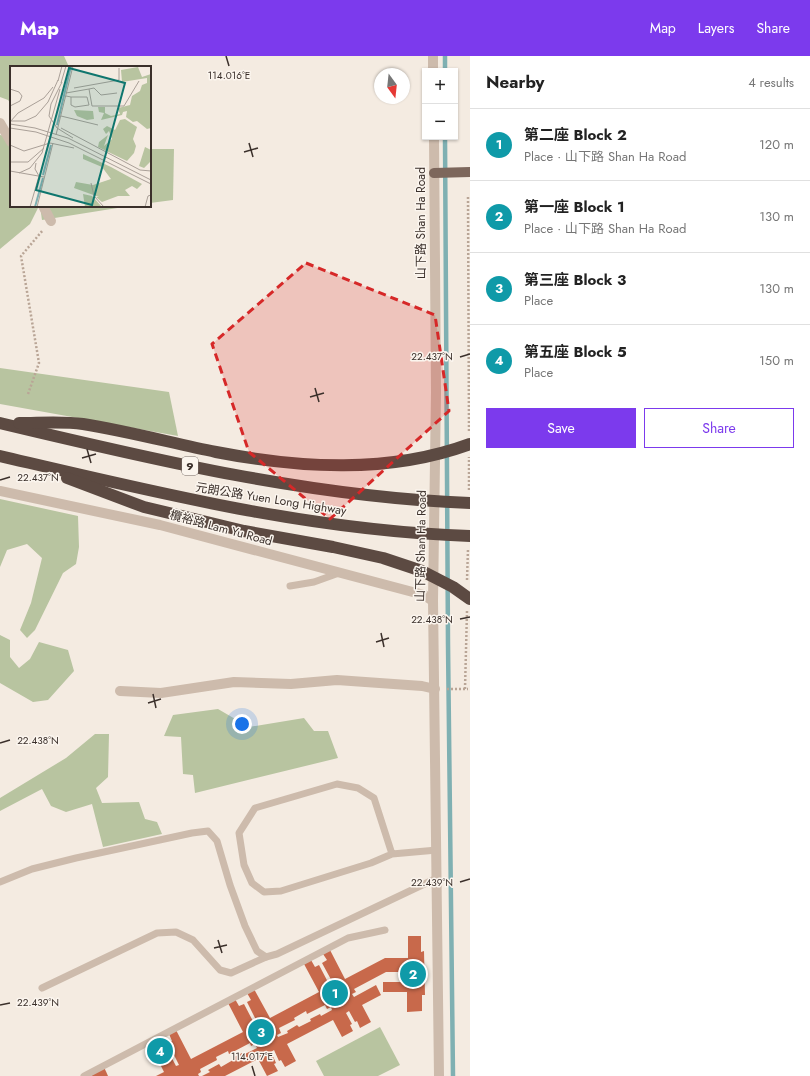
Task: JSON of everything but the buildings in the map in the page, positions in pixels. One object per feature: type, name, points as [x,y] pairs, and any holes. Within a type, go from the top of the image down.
[{"type":"highway","points":[[0,423],[81,424],[217,452],[286,462],[344,465],[376,464],[414,459],[442,453],[470,444]]},
{"type":"highway","name":"元朗公路 Yuen Long Highway","points":[[0,423],[112,450],[272,482],[315,489],[418,500],[470,503]]},
{"type":"highway","name":"元朗公路 Yuen Long Highway","points":[[0,456],[226,507],[333,524],[418,533],[470,536]]},
{"type":"highway","points":[[23,461],[144,507],[244,530],[383,558],[415,569],[448,584],[470,599]]},
{"type":"main road","points":[[438,173],[468,172]]},
{"type":"street","points":[[433,56],[433,68]]},
{"type":"street","points":[[0,123],[10,140]]},
{"type":"street","name":"山下路 Shan Ha Road","points":[[434,140],[438,173],[433,601],[438,689],[437,878],[439,1076]]},
{"type":"street","points":[[43,207],[50,221]]},
{"type":"street","name":"欖裕路 Lam Yu Road","points":[[0,491],[160,525],[424,595],[433,601]]},
{"type":"street","points":[[120,691],[161,693],[234,682],[291,684],[337,680],[422,686],[438,689]]},
{"type":"lane","points":[[290,586],[314,582],[339,573]]},
{"type":"lane","points":[[392,854],[374,798],[358,788],[337,784],[255,808],[239,833],[244,865],[252,883],[264,892],[281,891],[371,864],[392,854],[437,850]]},
{"type":"lane","points":[[0,882],[32,869],[76,858],[208,831],[217,841],[230,885],[245,926],[257,951],[266,957]]},
{"type":"lane","points":[[42,988],[157,933],[176,932],[193,940],[220,970],[231,973],[266,957],[277,954],[437,878]]},
{"type":"lane","points":[[84,1076],[348,938],[385,930]]},
{"type":"path","points":[[28,394],[39,363],[21,256],[50,221]]},
{"type":"path","points":[[438,689],[468,689]]},
{"type":"highlighted area","points":[[306,263],[435,315],[449,411],[330,519],[249,452],[212,344]]},
{"type":"green space","points":[[0,56],[64,56],[69,66],[10,66],[10,103],[8,100],[0,97]]},
{"type":"green space","points":[[0,135],[10,137],[10,207],[38,207],[30,224],[0,249]]},
{"type":"green space","points":[[151,149],[174,149],[173,200],[151,203]]},
{"type":"green space","points":[[40,207],[124,207],[42,220]]},
{"type":"green space","points":[[0,368],[169,392],[178,436],[0,404]]},
{"type":"green space","points":[[0,499],[78,516],[79,547],[76,564],[63,573],[35,630],[27,638],[20,630],[31,603],[42,558],[27,544],[7,550],[0,567]]},
{"type":"green space","points":[[0,635],[10,640],[10,657],[19,668],[30,659],[39,642],[68,650],[74,671],[48,700],[33,702],[0,683]]},
{"type":"green space","points":[[218,709],[249,727],[304,718],[314,731],[328,731],[338,758],[195,793],[193,775],[183,774],[181,737],[164,736],[173,715]]},
{"type":"green space","points":[[95,734],[109,734],[108,777],[96,788],[102,803],[139,802],[145,819],[157,822],[162,834],[103,847],[92,804],[66,812],[51,806],[42,789],[0,811],[0,798],[66,758]]},
{"type":"green space","points":[[380,1027],[400,1065],[378,1076],[324,1076],[316,1061]]},
{"type":"waterway","points":[[445,56],[445,68]]},
{"type":"waterway","points":[[445,140],[448,644],[453,1076]]},
{"type":"place","name":"第一座 Block 1","points":[[413,974]]},
{"type":"place","name":"第二座 Block 2","points":[[335,993]]},
{"type":"place","name":"第三座 Block 3","points":[[261,1032]]},
{"type":"place","name":"第五座 Block 5","points":[[160,1051]]}]
